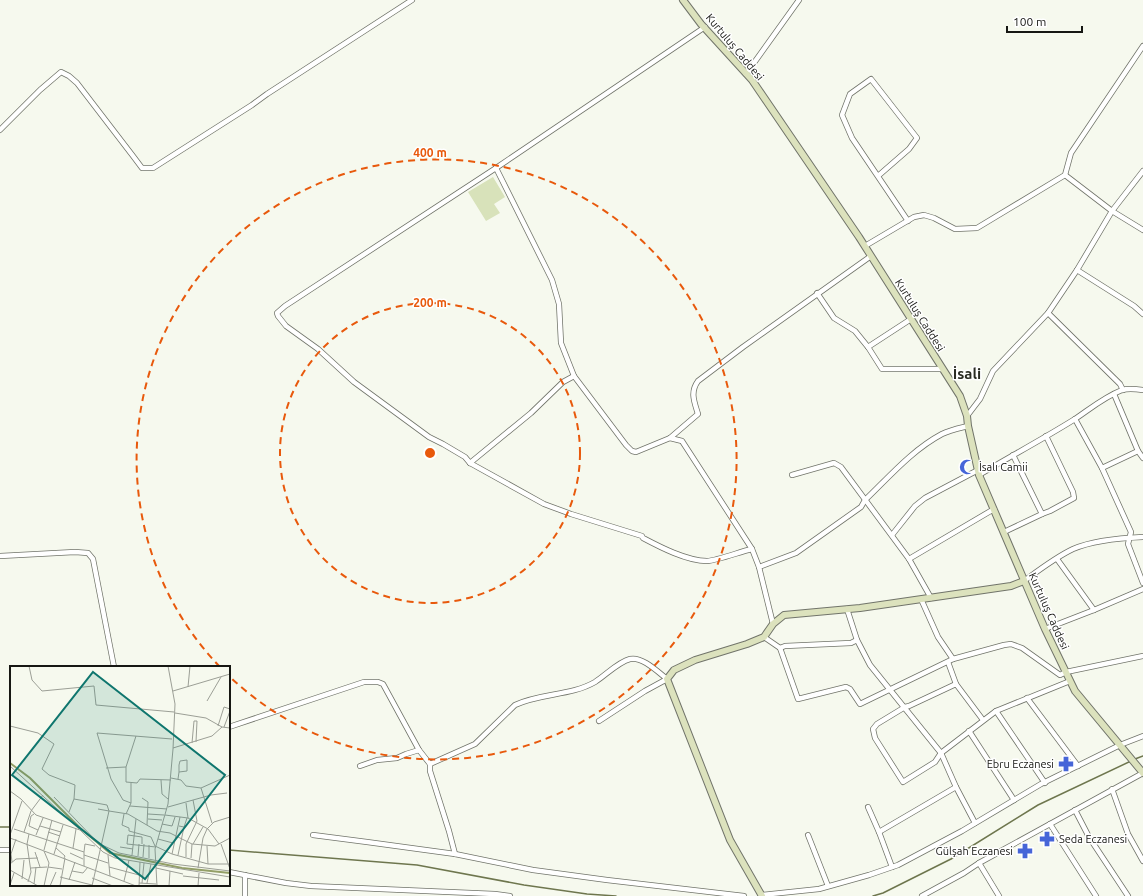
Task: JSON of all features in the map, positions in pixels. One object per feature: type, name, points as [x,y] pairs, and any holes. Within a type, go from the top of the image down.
[{"type":"main road","name":"Kurtuluş Caddesi","points":[[683,0],[705,28],[752,80],[865,246],[960,396],[967,416],[978,473],[1045,629],[1070,681],[1075,691],[1142,771]]},
{"type":"main road","points":[[761,896],[730,840],[667,679],[674,670],[695,660],[747,644],[764,636],[773,624],[784,615],[847,609],[931,598],[1011,586],[1024,581]]},
{"type":"street","points":[[0,130],[40,90],[61,72],[69,76],[77,83],[142,168],[153,168],[412,0]]},
{"type":"street","points":[[746,74],[799,0]]},
{"type":"street","points":[[705,28],[496,168],[285,306],[277,313],[286,326],[318,349],[354,382],[428,437],[465,457],[470,463],[544,504],[642,536],[659,547],[696,561],[709,561],[752,549]]},
{"type":"street","points":[[865,246],[914,217],[924,215],[934,218],[955,229],[977,228],[1065,174],[1071,153],[1143,46]]},
{"type":"street","points":[[878,176],[909,149],[917,138],[871,79],[850,94],[842,115],[852,138],[908,221]]},
{"type":"street","points":[[496,168],[552,280],[559,304],[561,343],[574,376],[626,446],[632,451],[636,452],[670,438],[698,414],[693,392],[698,381],[742,347],[871,256]]},
{"type":"street","points":[[967,416],[980,399],[985,385],[993,371],[1048,313],[1077,270],[1112,211],[1143,171]]},
{"type":"street","points":[[1065,174],[1112,211],[1143,230]]},
{"type":"street","points":[[1077,270],[1143,313]]},
{"type":"street","points":[[817,293],[834,318],[855,331],[868,347],[882,369],[942,369]]},
{"type":"street","points":[[1048,313],[1120,384],[1123,390]]},
{"type":"street","points":[[868,347],[911,319]]},
{"type":"street","points":[[470,463],[531,414],[563,382],[574,376]]},
{"type":"street","points":[[892,535],[915,506],[925,498],[1013,455],[1075,419],[1100,401],[1114,394],[1123,390],[1143,390]]},
{"type":"street","points":[[1114,394],[1138,451],[1143,458]]},
{"type":"street","points":[[1075,419],[1102,468],[1131,532],[1128,544],[1143,584]]},
{"type":"street","points":[[759,567],[796,553],[861,507],[865,500],[903,463],[925,445],[943,434],[968,426]]},
{"type":"street","points":[[1004,532],[1050,511],[1074,498],[1073,492],[1046,436]]},
{"type":"street","points":[[670,438],[682,441],[752,549],[759,567],[773,624]]},
{"type":"street","points":[[1102,468],[1138,451]]},
{"type":"street","points":[[1013,455],[1042,514]]},
{"type":"street","points":[[792,475],[834,463],[841,467],[892,535],[909,560],[931,598]]},
{"type":"street","points":[[909,560],[994,509]]},
{"type":"street","points":[[1024,581],[1072,549],[1090,544],[1143,537]]},
{"type":"street","points":[[0,556],[74,552],[88,553],[92,559],[114,666]]},
{"type":"street","points":[[1057,559],[1094,610]]},
{"type":"street","points":[[1045,629],[1143,589]]},
{"type":"street","points":[[921,599],[938,637],[951,661],[956,684],[983,720]]},
{"type":"street","points":[[847,609],[857,640],[870,665],[941,754],[975,823]]},
{"type":"street","points":[[764,636],[780,648],[798,699],[846,687],[850,689],[860,704],[951,661],[1004,645],[1010,644],[1022,648],[1060,675],[1066,672],[1143,656]]},
{"type":"street","points":[[780,648],[785,646],[851,643],[857,640]]},
{"type":"street","points":[[430,764],[475,744],[515,705],[537,697],[556,695],[585,687],[619,664],[631,658],[641,660],[667,679],[645,691],[599,721]]},
{"type":"street","points":[[956,684],[905,707],[877,724],[873,729],[875,738],[902,782],[935,762],[941,754],[996,711],[1070,681]]},
{"type":"street","points":[[230,727],[364,682],[378,682],[383,684],[419,750],[430,764],[430,771],[455,854]]},
{"type":"street","points":[[1028,698],[1078,766]]},
{"type":"street","points":[[996,711],[1044,782]]},
{"type":"street","points":[[969,731],[1014,800]]},
{"type":"street","points":[[761,896],[819,889],[892,867],[975,823],[1044,782],[1120,745],[1143,736]]},
{"type":"street","points":[[360,766],[376,760],[397,758],[419,750]]},
{"type":"street","points":[[922,896],[1142,771]]},
{"type":"street","points":[[879,832],[956,787]]},
{"type":"street","points":[[1112,789],[1128,834],[1142,859]]},
{"type":"street","points":[[868,807],[892,867]]},
{"type":"street","points":[[1075,810],[1089,837],[1128,896]]},
{"type":"street","points":[[1050,824],[1096,896]]},
{"type":"street","points":[[312,835],[455,854],[533,870],[744,896]]},
{"type":"street","points":[[808,835],[828,886]]},
{"type":"street","points":[[979,863],[999,896]]},
{"type":"street","points":[[230,872],[310,886],[510,896]]},
{"type":"street","points":[[245,875],[245,896]]},
{"type":"green space","points":[[493,177],[505,197],[494,204],[500,213],[486,221],[468,192]]},
{"type":"waterway","points":[[1135,759],[1143,756]]},
{"type":"waterway","points":[[873,896],[883,893],[951,859],[1038,805],[1131,761]]},
{"type":"waterway","points":[[0,827],[10,827]]},
{"type":"waterway","points":[[230,850],[417,865],[524,885],[587,894],[616,896]]},
{"type":"place","name":"İsalı Camii","points":[[967,467]]},
{"type":"place","name":"Ebru Eczanesi","points":[[1066,764]]},
{"type":"place","name":"Seda Eczanesi","points":[[1047,839]]},
{"type":"place","name":"Gülşah Eczanesi","points":[[1025,851]]},
{"type":"district","name":"İsali","points":[[967,373]]}]
